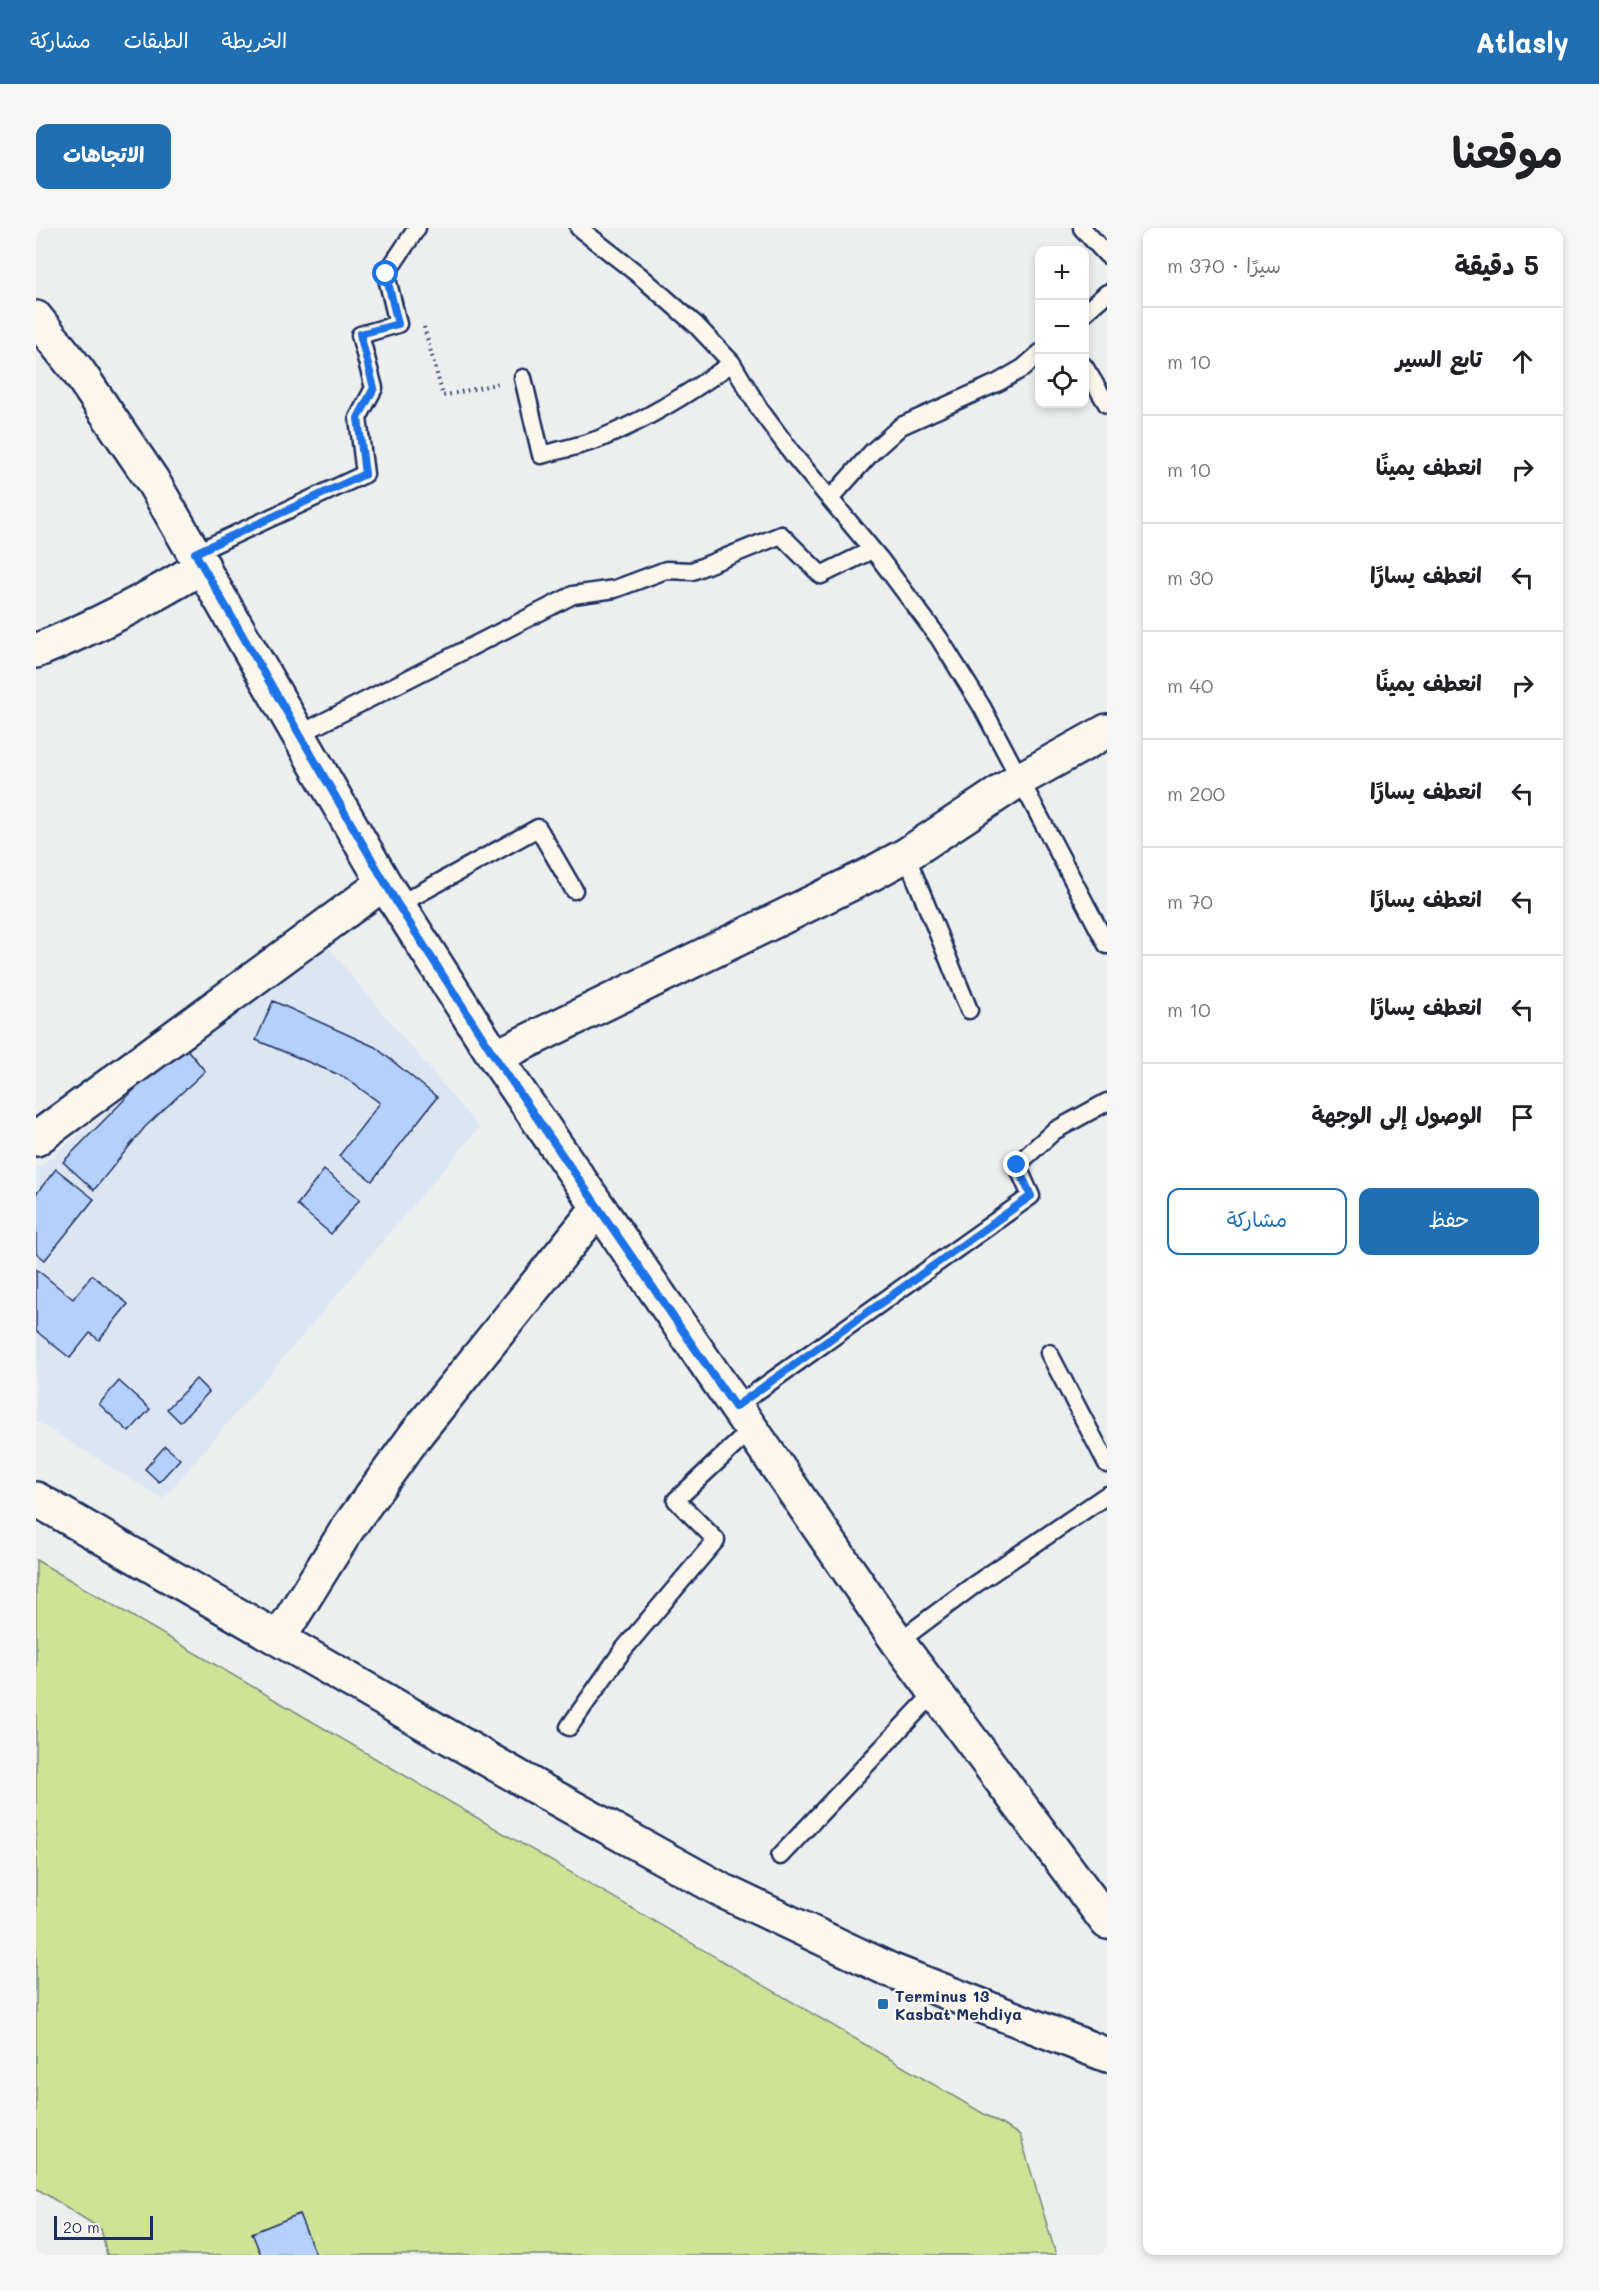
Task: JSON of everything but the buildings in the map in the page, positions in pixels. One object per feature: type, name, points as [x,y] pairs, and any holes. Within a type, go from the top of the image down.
[{"type":"street","points":[[36,318],[78,370],[152,480],[391,894],[495,1057],[898,1642],[1107,1922]]},
{"type":"street","points":[[36,651],[88,630],[137,606],[199,559]]},
{"type":"street","points":[[495,1057],[762,929],[906,855],[1019,780],[1107,731]]},
{"type":"street","points":[[36,1139],[391,894]]},
{"type":"street","points":[[279,1638],[348,1528],[417,1433],[598,1208]]},
{"type":"street","points":[[36,1499],[725,1892],[890,1970],[1107,2055]]},
{"type":"lane","points":[[199,559],[365,474],[358,418],[374,388],[360,334],[398,324],[386,274],[417,228]]},
{"type":"lane","points":[[579,228],[680,310],[732,363],[760,411],[872,550],[939,638],[982,707],[1107,945]]},
{"type":"lane","points":[[1082,228],[1107,255]]},
{"type":"lane","points":[[1089,309],[1107,293]]},
{"type":"lane","points":[[830,499],[872,452],[901,426],[999,382],[1023,368],[1039,354]]},
{"type":"lane","points":[[523,378],[541,455],[598,439],[653,413],[695,389],[732,363]]},
{"type":"lane","points":[[1089,374],[1107,404]]},
{"type":"lane","points":[[300,734],[573,595],[615,588],[666,570],[692,572],[781,535],[822,575],[872,550]]},
{"type":"lane","points":[[391,894],[538,828],[574,890]]},
{"type":"lane","points":[[906,855],[969,1010]]},
{"type":"lane","points":[[569,1727],[622,1650],[716,1540],[676,1500],[743,1418],[1031,1196],[1017,1165],[1054,1131],[1107,1102]]},
{"type":"lane","points":[[1049,1353],[1107,1464]]},
{"type":"lane","points":[[898,1642],[974,1585],[1107,1495]]},
{"type":"lane","points":[[780,1856],[935,1692]]},
{"type":"path","points":[[398,324],[422,321],[443,396],[523,378]]},
{"type":"shaded area","points":[[323,941],[479,1128],[163,1499],[36,1421],[36,1169]]},
{"type":"green space","points":[[36,1560],[1020,2135],[1056,2255],[107,2255],[101,2229],[36,2188]]},
{"type":"place","name":"Terminus 13 Kasbat Mehdiya","points":[[883,2004]]},
{"type":"route","points":[[386,274],[398,324],[360,334],[374,388],[358,418],[365,474],[195,553],[384,883],[495,1057],[735,1407],[1031,1196],[1017,1165]]}]
